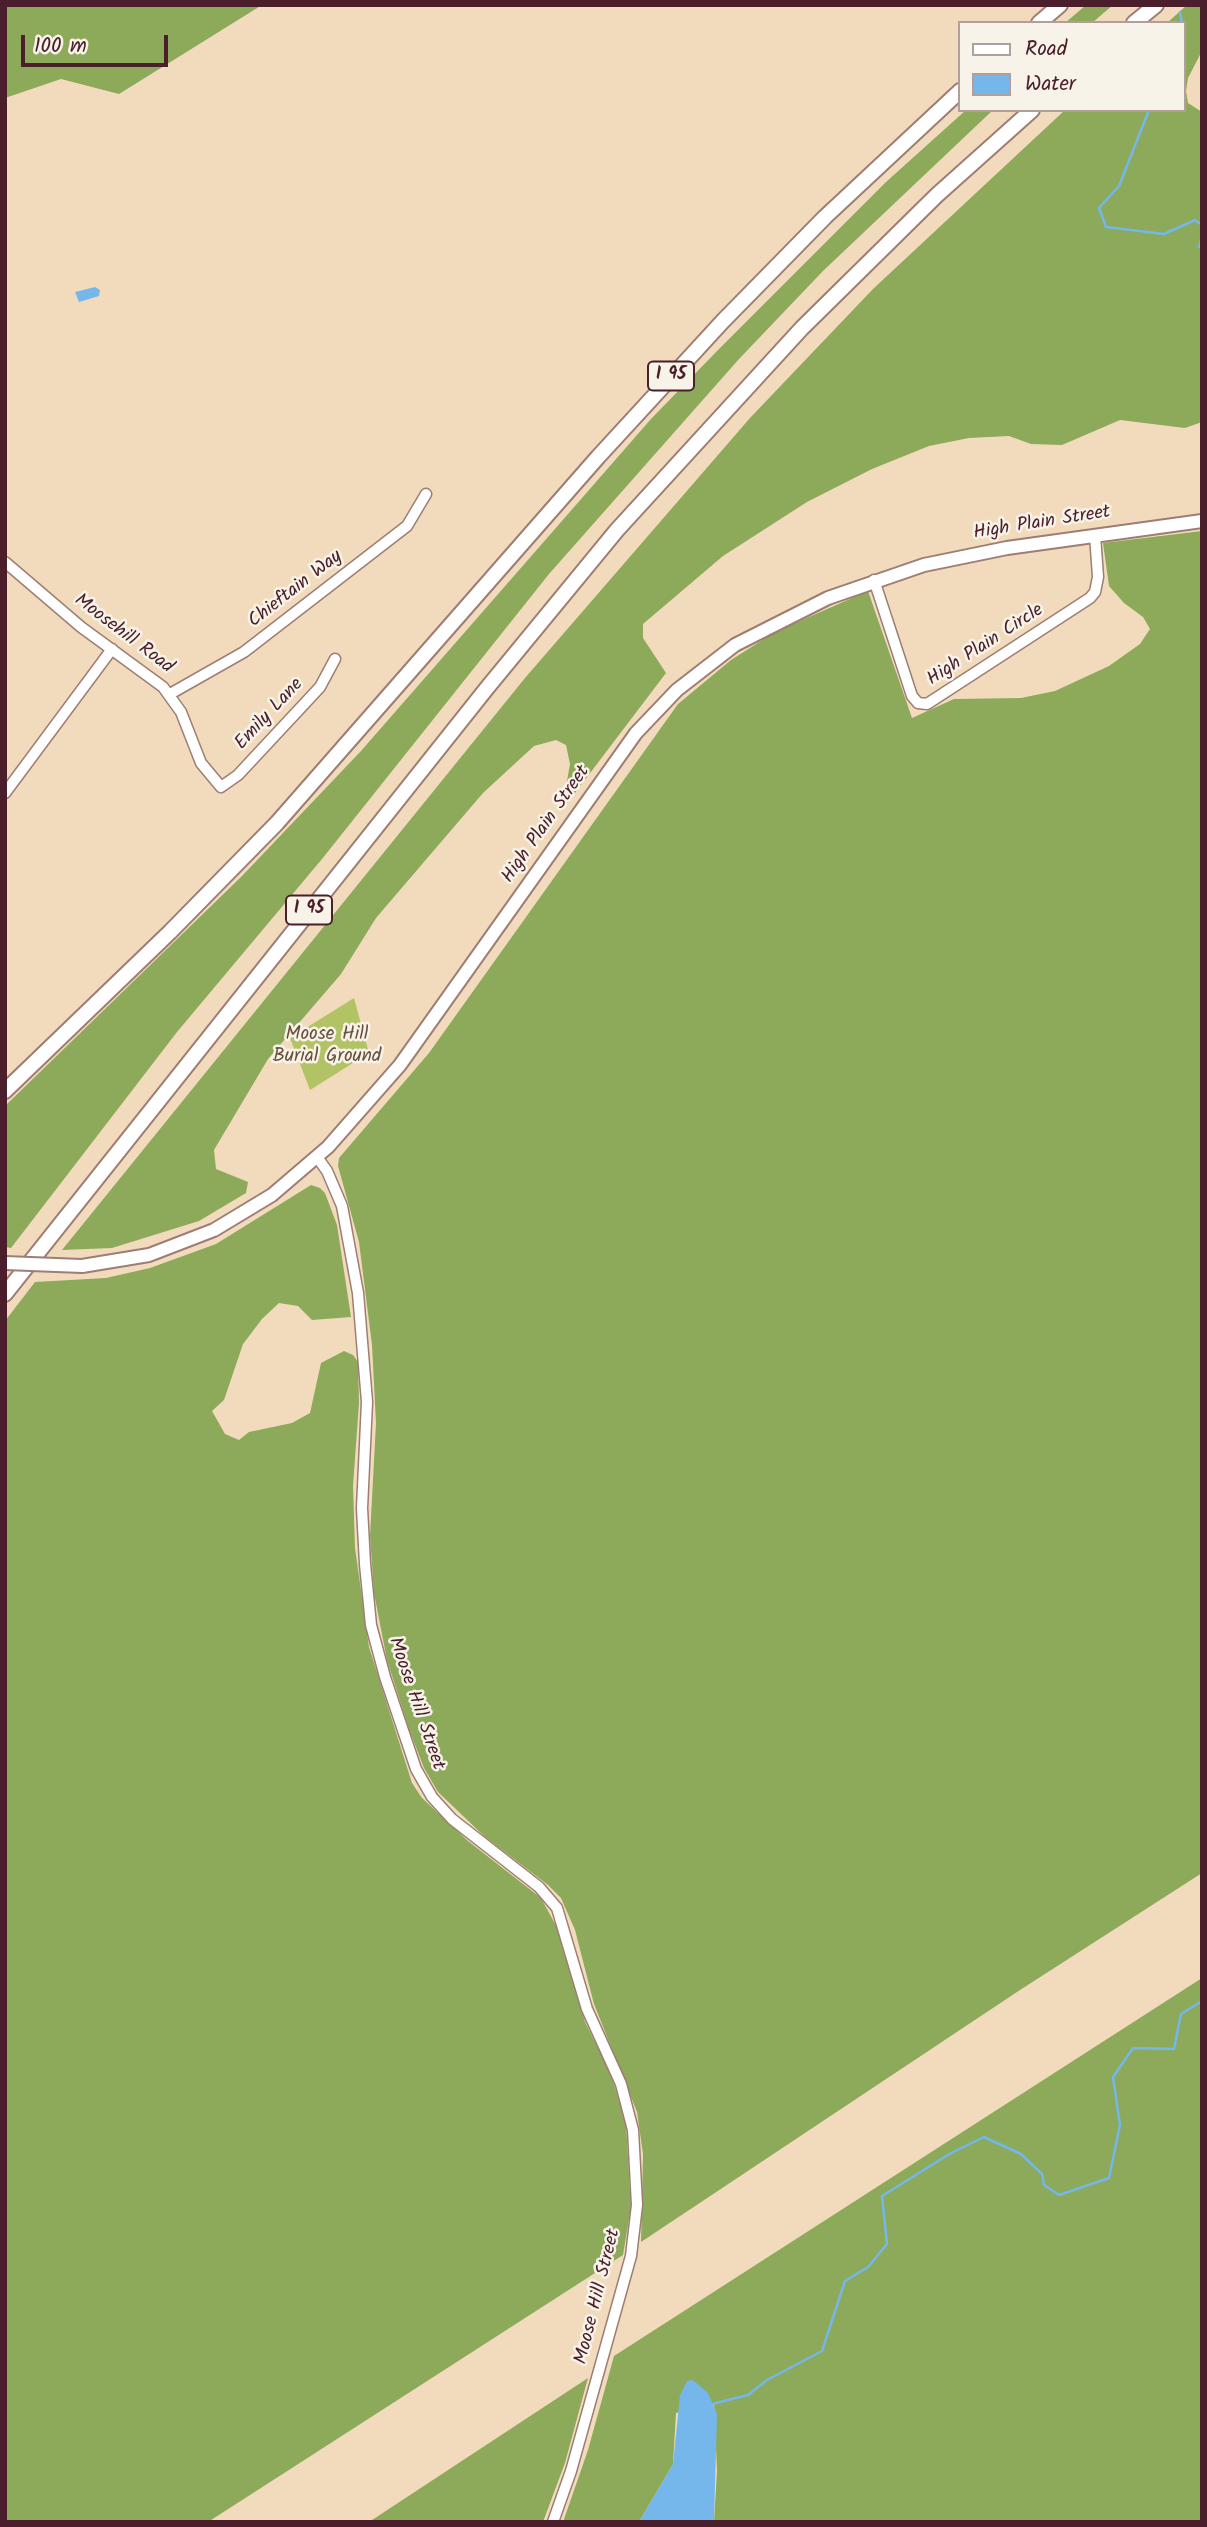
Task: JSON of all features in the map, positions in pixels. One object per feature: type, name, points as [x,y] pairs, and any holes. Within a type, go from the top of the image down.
[{"type":"highway","points":[[1041,21],[1060,5]]},
{"type":"highway","points":[[1136,21],[1156,5]]},
{"type":"highway","name":"I 95","points":[[5,1091],[198,905],[277,823],[606,448],[714,330],[825,218],[958,94]]},
{"type":"highway","name":"I 95","points":[[5,1294],[487,688],[617,530],[802,328],[929,204],[1030,112]]},
{"type":"main road","name":"High Plain Street","points":[[5,1263],[82,1266],[149,1255],[214,1230],[262,1202],[317,1157],[353,1122],[400,1065],[622,751],[653,714],[696,673],[735,645],[804,608],[874,580],[962,556],[1202,521]]},
{"type":"street","name":"Chieftain Way","points":[[170,694],[244,652],[407,526],[426,494]]},
{"type":"street","name":"High Plain Circle","points":[[874,580],[912,695],[918,703],[926,704],[1090,598],[1095,592],[1098,577],[1095,535]]},
{"type":"street","name":"Moosehill Road","points":[[5,562],[170,694],[181,712],[201,763],[221,787]]},
{"type":"street","points":[[5,793],[112,649]]},
{"type":"street","name":"Emily Lane","points":[[221,787],[238,775],[320,687],[335,659]]},
{"type":"street","name":"Moose Hill Street","points":[[317,1157],[327,1171],[342,1206],[358,1293],[367,1402],[363,1494],[365,1564],[375,1643],[395,1710],[416,1769],[432,1797],[452,1819],[539,1887],[557,1908],[587,2009],[623,2091],[633,2130],[637,2205],[632,2250],[571,2471],[553,2522]]},
{"type":"green space","points":[[5,5],[262,5],[119,94],[61,79],[5,98]]},
{"type":"green space","points":[[1086,5],[1113,5],[1094,21],[1067,21]]},
{"type":"green space","points":[[1187,5],[1202,5],[1202,51],[1188,78],[1186,91],[1186,21],[1169,21]]},
{"type":"green space","points":[[1186,91],[1188,103],[1202,112],[1202,422],[1185,428],[1120,420],[1062,445],[1031,444],[1009,436],[969,438],[929,446],[872,469],[807,502],[723,556],[643,624],[643,638],[666,673],[562,810],[570,764],[566,745],[556,740],[534,746],[483,793],[376,918],[341,974],[268,1059],[214,1150],[216,1169],[248,1182],[246,1193],[199,1221],[112,1248],[62,1250],[525,678],[750,418],[873,289],[1063,112],[1186,112]]},
{"type":"green space","points":[[964,112],[991,112],[823,271],[739,359],[549,574],[322,859],[177,1032],[11,1248],[5,1247],[5,1106],[242,876],[361,751],[651,419],[886,182]]},
{"type":"green space","points":[[1202,531],[1202,1873],[1020,1990],[641,2242],[643,2154],[637,2112],[594,2004],[575,1930],[561,1898],[484,1836],[438,1792],[424,1768],[387,1660],[374,1593],[370,1536],[376,1423],[372,1345],[359,1242],[338,1166],[339,1158],[429,1053],[678,704],[731,660],[775,632],[868,591],[912,718],[954,699],[1021,698],[1055,691],[1109,666],[1140,644],[1150,629],[1143,617],[1124,603],[1109,586],[1103,543]]},
{"type":"green space","name":"Moose Hill Burial Ground","points":[[354,998],[369,1053],[310,1090],[290,1038]]},
{"type":"green space","points":[[311,1185],[325,1193],[337,1225],[351,1317],[312,1320],[298,1306],[279,1303],[262,1319],[243,1344],[224,1400],[212,1411],[225,1434],[239,1440],[249,1432],[292,1423],[310,1413],[321,1363],[344,1351],[353,1355],[358,1362],[359,1403],[353,1486],[355,1548],[369,1647],[412,1783],[422,1798],[468,1841],[541,1898],[560,1933],[585,2022],[611,2074],[626,2124],[631,2207],[623,2255],[208,2522],[5,2522],[5,1321],[35,1282],[106,1278],[150,1268],[216,1244]]},
{"type":"green space","points":[[1202,1978],[1202,2522],[714,2522],[717,2471],[714,2403],[676,2413],[673,2464],[639,2522],[563,2522],[588,2450],[614,2356]]},
{"type":"green space","points":[[588,2378],[565,2463],[543,2522],[369,2522]]},
{"type":"water","points":[[95,287],[100,290],[99,296],[79,302],[75,292]]},
{"type":"water","points":[[693,2380],[708,2393],[717,2414],[714,2522],[639,2522],[673,2464],[680,2395],[687,2381]]},
{"type":"waterway","points":[[1180,12],[1182,21]]},
{"type":"waterway","points":[[1148,112],[1119,186],[1099,208],[1106,227],[1164,234],[1195,220],[1202,225]]},
{"type":"waterway","points":[[1202,238],[1199,247],[1202,248]]},
{"type":"waterway","points":[[712,2404],[748,2395],[767,2380],[822,2351],[845,2281],[868,2267],[887,2244],[882,2196],[951,2153],[984,2137],[1021,2154],[1042,2174],[1044,2185],[1059,2195],[1109,2178],[1120,2125],[1113,2077],[1133,2048],[1174,2049],[1181,2014],[1202,2001]]}]
